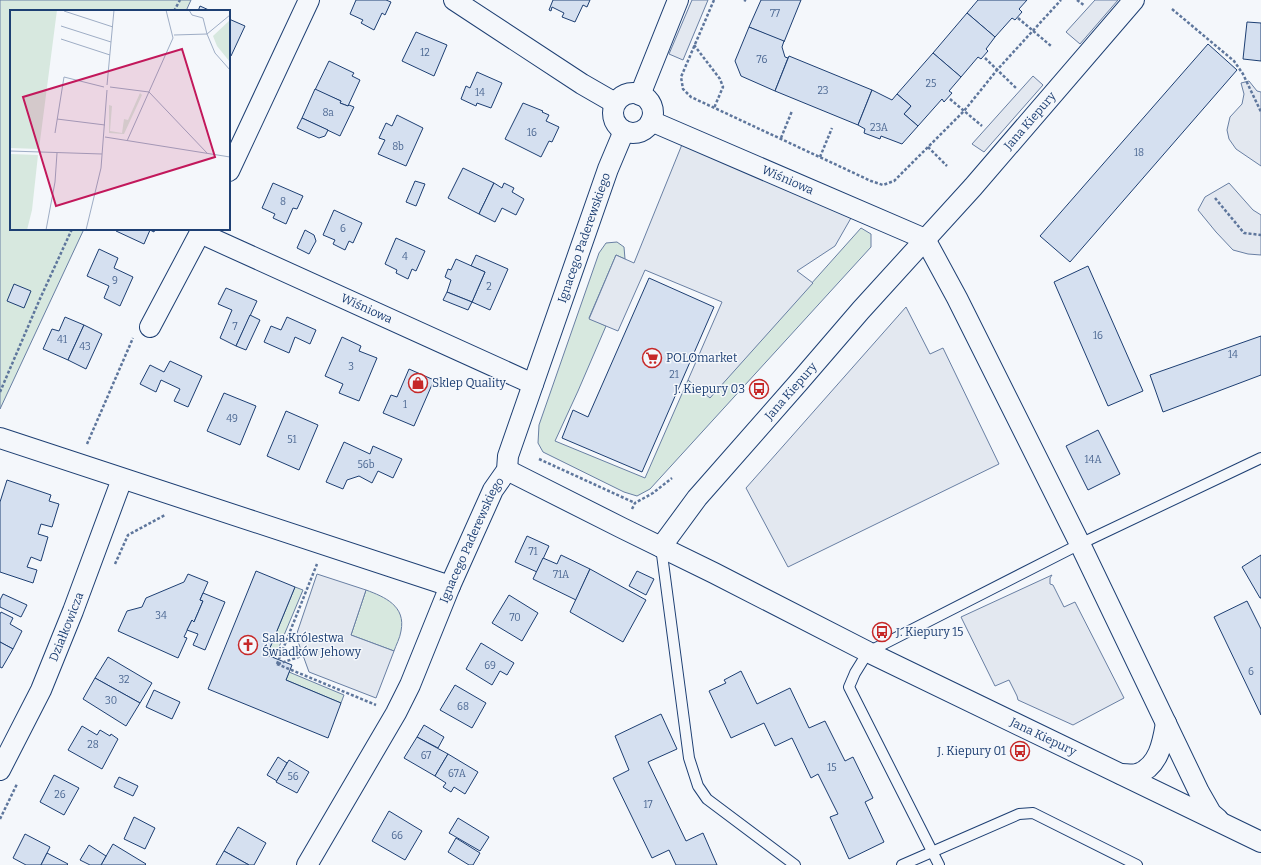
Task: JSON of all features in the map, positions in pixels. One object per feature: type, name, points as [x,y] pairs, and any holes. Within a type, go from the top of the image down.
[{"type":"street","points":[[230,169],[309,0]]},
{"type":"street","points":[[454,0],[575,80],[615,103]]},
{"type":"street","points":[[640,95],[678,0]]},
{"type":"street","name":"Jana Kiepury","points":[[661,547],[697,498],[800,382],[861,310],[973,187],[1134,0]]},
{"type":"street","points":[[626,95],[640,95],[645,98],[652,108],[651,121],[647,128],[640,132],[624,132],[619,128],[613,116],[615,103],[626,95]]},
{"type":"street","name":"Wiśniowa","points":[[651,121],[925,240]]},
{"type":"street","name":"Ignacego Paderewskiego","points":[[307,865],[396,713],[410,685],[450,586],[493,490],[507,470],[508,456],[606,175],[624,132]]},
{"type":"street","name":"Wiśniowa","points":[[150,327],[201,231],[533,384]]},
{"type":"street","name":"Jana Kiepury","points":[[925,240],[957,298],[1080,544],[1199,792],[1211,813],[1220,821]]},
{"type":"street","points":[[0,438],[450,586]]},
{"type":"street","name":"Jana Kiepury","points":[[507,470],[542,489],[714,573],[868,652],[1261,842]]},
{"type":"street","name":"Działkowicza","points":[[0,770],[41,690],[73,611],[122,479]]},
{"type":"street","points":[[1121,774],[1137,774],[1151,765],[1163,742],[1166,723]]},
{"type":"lane","points":[[939,865],[849,687],[855,673],[868,652],[1080,544],[1261,458]]},
{"type":"lane","points":[[661,547],[689,758],[698,786],[707,799],[795,865]]},
{"type":"lane","points":[[902,865],[1019,814],[1033,813],[1137,865]]},
{"type":"path","points":[[175,10],[180,0]]},
{"type":"path","points":[[714,0],[681,77],[683,89],[691,97],[871,181],[883,185],[894,180],[964,111],[997,70],[1061,0]]},
{"type":"path","points":[[1077,0],[1085,6]]},
{"type":"path","points":[[1172,9],[1234,61],[1243,74],[1261,112]]},
{"type":"path","points":[[1018,18],[1051,46]]},
{"type":"path","points":[[694,45],[720,79],[723,87],[714,108]]},
{"type":"path","points":[[985,58],[1016,88]]},
{"type":"path","points":[[950,99],[982,126]]},
{"type":"path","points":[[780,138],[792,111]]},
{"type":"path","points":[[820,157],[832,128]]},
{"type":"path","points":[[928,147],[947,166]]},
{"type":"path","points":[[1215,198],[1244,233],[1261,235]]},
{"type":"path","points":[[0,392],[72,230]]},
{"type":"path","points":[[78,464],[135,334],[150,327]]},
{"type":"path","points":[[539,459],[635,503]]},
{"type":"path","points":[[629,513],[635,503],[653,493],[672,478]]},
{"type":"path","points":[[112,570],[128,535],[170,513]]},
{"type":"path","points":[[277,664],[319,562]]},
{"type":"path","points":[[277,664],[325,648]]},
{"type":"path","points":[[277,664],[379,706]]},
{"type":"path","points":[[0,819],[18,782]]},
{"type":"shaded area","points":[[0,0],[191,0],[186,10],[10,10],[10,230],[84,230],[0,409]]},
{"type":"shaded area","points":[[692,0],[708,0],[683,60],[669,54]]},
{"type":"shaded area","points":[[1095,0],[1118,0],[1080,44],[1066,32]]},
{"type":"shaded area","points":[[1033,76],[1043,85],[984,152],[972,144]]},
{"type":"shaded area","points":[[1249,81],[1257,91],[1261,92],[1261,166],[1236,149],[1229,139],[1227,130],[1230,117],[1242,104],[1244,94],[1241,83]]},
{"type":"shaded area","points":[[683,142],[851,218],[835,246],[797,271],[813,283],[710,398],[688,380],[722,302],[645,270],[618,331],[589,319],[616,255],[634,263]]},
{"type":"shaded area","points":[[1229,183],[1253,210],[1261,215],[1261,255],[1248,254],[1233,250],[1198,210],[1205,197]]},
{"type":"shaded area","points":[[861,228],[871,234],[871,247],[650,489],[637,496],[624,492],[543,452],[538,443],[539,425],[599,253],[606,243],[617,242],[624,247],[625,259],[616,255],[589,318],[606,326],[555,441],[645,478],[688,380],[710,397]]},
{"type":"shaded area","points":[[906,307],[930,354],[943,348],[999,464],[788,567],[746,488]]},
{"type":"shaded area","points":[[317,574],[366,590],[351,635],[394,651],[376,698],[309,672],[296,636]]},
{"type":"shaded area","points":[[1052,575],[1050,578],[1050,584],[1053,585],[1064,607],[1075,602],[1124,698],[1073,725],[1018,700],[1009,680],[995,686],[961,617]]},
{"type":"shaded area","points":[[295,587],[303,590],[274,659],[267,655]]},
{"type":"shaded area","points":[[366,590],[387,599],[397,609],[400,615],[402,622],[401,631],[394,651],[351,635]]},
{"type":"shaded area","points":[[289,672],[344,695],[341,703],[286,680]]},
{"type":"building","points":[[356,0],[386,0],[391,2],[385,15],[382,13],[374,30],[361,23],[363,20],[350,14]]},
{"type":"building","points":[[553,0],[590,0],[587,7],[583,5],[575,22],[562,17],[564,13],[552,7],[551,11],[549,10]]},
{"type":"building","points":[[761,0],[801,0],[784,42],[749,27]]},
{"type":"building","points":[[978,0],[1027,0],[1019,9],[1022,12],[1015,20],[1012,18],[995,37],[967,13]]},
{"type":"building","points":[[200,6],[209,10],[198,10]]},
{"type":"building","points":[[967,13],[995,37],[986,49],[988,51],[981,59],[978,57],[961,77],[933,53]]},
{"type":"building","points":[[230,19],[245,26],[230,56]]},
{"type":"building","points":[[1247,22],[1261,23],[1261,61],[1243,59]]},
{"type":"building","points":[[749,27],[784,41],[782,47],[785,57],[788,58],[775,91],[741,76],[735,61]]},
{"type":"building","points":[[416,32],[447,45],[434,76],[402,61]]},
{"type":"building","points":[[1208,44],[1237,70],[1070,262],[1040,236]]},
{"type":"building","points":[[933,53],[961,77],[949,91],[952,93],[944,102],[942,99],[918,126],[904,114],[911,106],[897,94]]},
{"type":"building","points":[[789,56],[872,90],[858,125],[775,91]]},
{"type":"building","points":[[329,61],[354,73],[352,76],[360,80],[348,106],[340,103],[341,101],[315,90]]},
{"type":"building","points":[[477,72],[502,83],[491,108],[477,103],[476,106],[461,99],[466,86],[470,88]]},
{"type":"building","points":[[315,89],[341,101],[340,103],[354,107],[340,136],[302,118]]},
{"type":"building","points":[[872,90],[892,100],[897,94],[911,106],[904,114],[918,126],[902,144],[881,136],[880,139],[864,133],[865,129],[858,125]]},
{"type":"building","points":[[523,103],[549,115],[546,121],[559,127],[552,142],[549,141],[541,157],[505,139]]},
{"type":"building","points":[[397,115],[423,128],[406,166],[378,154],[385,140],[379,138],[386,123],[392,126]]},
{"type":"building","points":[[302,118],[328,130],[325,136],[319,138],[297,128]]},
{"type":"building","points":[[463,168],[494,183],[479,214],[448,198]]},
{"type":"building","points":[[415,181],[425,184],[416,206],[406,202]]},
{"type":"building","points":[[273,183],[303,196],[297,209],[293,208],[286,224],[273,218],[275,214],[262,208]]},
{"type":"building","points":[[494,183],[502,188],[504,183],[514,188],[512,192],[524,199],[516,215],[502,208],[495,222],[479,214]]},
{"type":"building","points":[[334,210],[362,223],[353,243],[349,241],[345,250],[333,244],[335,240],[323,235]]},
{"type":"building","points":[[116,230],[150,230],[144,244]]},
{"type":"building","points":[[305,230],[314,235],[316,241],[309,254],[297,248]]},
{"type":"building","points":[[396,238],[425,251],[416,271],[412,269],[408,279],[396,273],[397,270],[385,264]]},
{"type":"building","points":[[99,249],[118,258],[114,268],[133,277],[120,306],[104,298],[109,286],[87,276]]},
{"type":"building","points":[[476,255],[508,269],[490,310],[472,302],[485,272],[471,266]]},
{"type":"building","points":[[456,259],[485,272],[472,302],[447,292],[451,280],[445,277],[448,269],[451,270]]},
{"type":"building","points":[[1088,266],[1143,391],[1108,406],[1054,282]]},
{"type":"building","name":"POLOmarket","points":[[649,278],[714,307],[642,472],[562,438],[573,410],[588,417]]},
{"type":"building","points":[[14,284],[31,291],[24,308],[7,301]]},
{"type":"building","points":[[226,288],[257,301],[236,346],[220,338],[232,310],[218,304]]},
{"type":"building","points":[[447,292],[472,302],[468,310],[443,300]]},
{"type":"building","points":[[250,315],[260,320],[246,350],[236,346]]},
{"type":"building","points":[[65,317],[84,325],[68,360],[43,349],[52,329],[59,331]]},
{"type":"building","points":[[287,317],[316,330],[310,344],[295,337],[289,353],[264,342],[271,326],[281,330]]},
{"type":"building","points":[[84,325],[102,334],[86,369],[68,360]]},
{"type":"building","points":[[1261,336],[1261,375],[1163,412],[1150,375]]},
{"type":"building","points":[[342,337],[361,346],[359,351],[377,358],[359,401],[339,393],[343,384],[325,376]]},
{"type":"building","points":[[170,361],[202,376],[188,407],[174,401],[180,389],[161,380],[156,392],[140,384],[150,365],[164,372]]},
{"type":"building","points":[[409,369],[434,380],[414,426],[383,413],[391,395],[397,397]]},
{"type":"building","points":[[224,393],[256,406],[240,445],[207,431]]},
{"type":"building","points":[[286,411],[318,425],[299,470],[267,456]]},
{"type":"building","points":[[1098,430],[1120,474],[1088,490],[1066,446]]},
{"type":"building","points":[[344,442],[370,454],[373,446],[402,459],[393,478],[378,471],[372,483],[359,476],[347,480],[343,489],[326,482]]},
{"type":"building","points":[[7,480],[51,495],[49,501],[59,504],[52,527],[41,524],[38,534],[48,537],[41,561],[31,557],[27,567],[37,570],[33,583],[0,572],[0,502]]},
{"type":"building","points":[[527,536],[549,546],[537,572],[515,562]]},
{"type":"building","points":[[561,555],[590,569],[576,600],[533,579],[543,558],[557,564]]},
{"type":"building","points":[[1261,555],[1261,598],[1260,598],[1242,567]]},
{"type":"building","points":[[590,569],[646,600],[623,642],[570,612]]},
{"type":"building","name":"Sala Królestwa Świadków Jehowy","points":[[256,571],[295,587],[267,655],[292,665],[286,680],[341,703],[328,738],[208,689]]},
{"type":"building","points":[[637,571],[654,579],[646,595],[629,586]]},
{"type":"building","points":[[188,574],[208,582],[200,600],[203,601],[194,622],[192,620],[184,637],[187,638],[178,658],[118,631],[127,611],[142,607],[146,598],[184,582]]},
{"type":"building","points":[[203,593],[225,602],[205,650],[193,645],[198,634],[187,630],[192,620],[194,622],[203,601],[200,600]]},
{"type":"building","points":[[3,594],[27,605],[21,617],[0,607],[0,600]]},
{"type":"building","points":[[509,595],[538,613],[522,641],[492,623]]},
{"type":"building","points":[[1247,601],[1261,629],[1261,715],[1214,617]]},
{"type":"building","points":[[1,612],[13,618],[10,624],[22,631],[13,649],[0,642]]},
{"type":"building","points":[[0,642],[13,649],[2,668],[0,667]]},
{"type":"building","points":[[481,643],[514,663],[507,675],[500,671],[492,685],[466,669]]},
{"type":"building","points":[[108,657],[152,683],[140,703],[95,678]]},
{"type":"building","points":[[741,671],[757,704],[790,688],[809,728],[825,721],[845,761],[853,757],[873,798],[865,802],[884,842],[849,859],[830,817],[838,814],[818,774],[811,778],[792,738],[775,746],[764,723],[731,738],[709,691],[726,683],[724,680]]},
{"type":"building","points":[[95,678],[140,703],[126,726],[83,699]]},
{"type":"building","points":[[455,685],[486,703],[472,728],[440,710]]},
{"type":"building","points":[[154,690],[180,702],[172,719],[146,707]]},
{"type":"building","points":[[661,714],[677,749],[648,762],[686,841],[703,833],[717,865],[676,865],[669,850],[652,858],[613,778],[629,770],[615,736]]},
{"type":"building","points":[[424,725],[444,737],[438,748],[417,737]]},
{"type":"building","points":[[82,726],[97,735],[100,730],[110,736],[111,734],[118,739],[102,769],[68,750]]},
{"type":"building","points":[[417,737],[448,754],[435,776],[404,758]]},
{"type":"building","points":[[448,754],[478,772],[465,794],[454,787],[451,792],[443,787],[446,783],[435,776]]},
{"type":"building","points":[[278,757],[287,763],[277,781],[267,775]]},
{"type":"building","points":[[289,760],[309,772],[297,793],[276,782]]},
{"type":"building","points":[[54,775],[79,788],[64,815],[40,802]]},
{"type":"building","points":[[119,777],[138,786],[133,796],[114,787]]},
{"type":"building","points":[[389,811],[422,831],[405,860],[372,841]]},
{"type":"building","points":[[134,817],[155,828],[145,849],[124,839]]},
{"type":"building","points":[[458,818],[489,837],[480,851],[449,833]]},
{"type":"building","points":[[238,827],[266,843],[254,865],[249,865],[224,851]]},
{"type":"building","points":[[25,834],[50,847],[41,865],[26,865],[13,858]]},
{"type":"building","points":[[456,838],[480,853],[473,865],[469,865],[448,852]]},
{"type":"building","points":[[113,844],[146,864],[101,865]]},
{"type":"building","points":[[89,845],[106,856],[101,865],[90,865],[80,860]]},
{"type":"building","points":[[224,851],[249,865],[216,865]]},
{"type":"building","points":[[47,853],[68,864],[41,865]]},
{"type":"place","name":"POLOmarket","points":[[652,358]]},
{"type":"place","name":"Sklep Quality","points":[[418,383]]},
{"type":"place","name":"J. Kiepury 03","points":[[759,389]]},
{"type":"place","name":"J. Kiepury 15","points":[[882,632]]},
{"type":"place","name":"Sala Królestwa Świadków Jehowy","points":[[248,645]]},
{"type":"place","name":"J. Kiepury 01","points":[[1020,751]]}]
